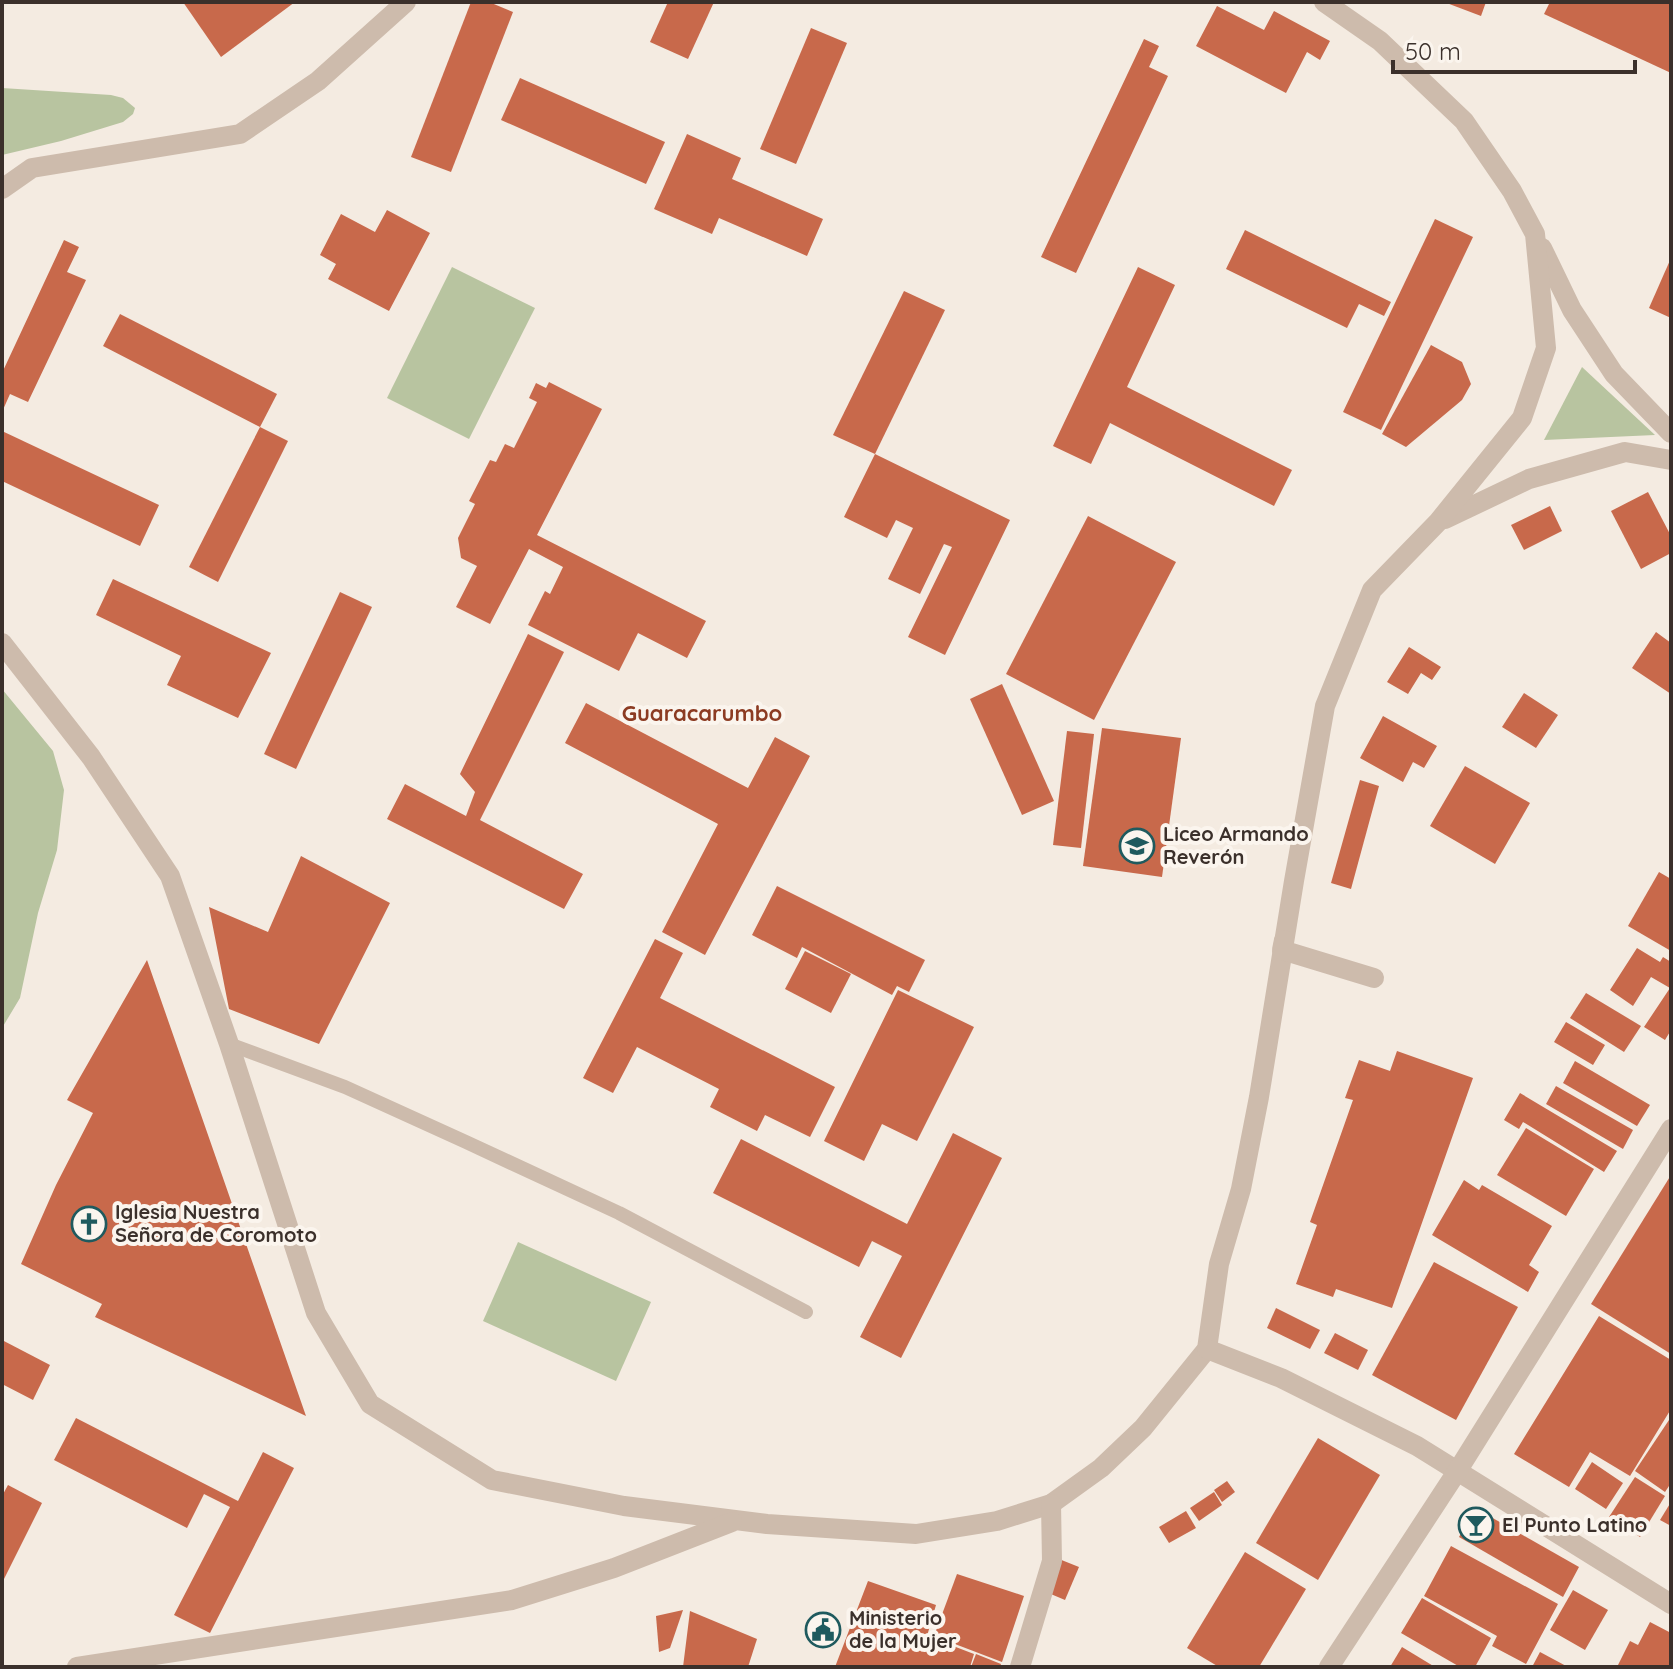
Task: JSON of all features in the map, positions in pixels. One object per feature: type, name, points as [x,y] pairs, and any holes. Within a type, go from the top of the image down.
[{"type":"street","points":[[2,189],[32,168],[240,134],[318,81],[406,2]]},
{"type":"street","points":[[1324,2],[1380,41],[1464,121],[1512,191],[1572,310],[1614,374],[1671,433]]},
{"type":"street","points":[[2,643],[91,757],[170,876],[229,1044],[316,1313],[370,1404],[492,1480],[624,1506],[736,1521],[916,1534],[997,1521],[1051,1504],[1101,1468],[1143,1428],[1207,1349],[1219,1264],[1241,1189],[1259,1097],[1325,706],[1372,590],[1438,522],[1522,418],[1546,348],[1535,234]]},
{"type":"street","points":[[1438,522],[1529,479],[1625,452],[1671,460]]},
{"type":"street","points":[[1282,950],[1374,978]]},
{"type":"street","points":[[1329,1667],[1458,1470],[1671,1129]]},
{"type":"street","points":[[1207,1349],[1281,1378],[1347,1409],[1458,1470],[1671,1604]]},
{"type":"street","points":[[1020,1667],[1052,1561],[1051,1504]]},
{"type":"street","points":[[77,1667],[512,1600],[614,1568],[736,1521]]},
{"type":"lane","points":[[229,1044],[345,1087],[619,1213],[806,1312]]},
{"type":"green space","points":[[2,88],[111,95],[123,98],[135,108],[123,122],[2,155]]},
{"type":"green space","points":[[452,267],[535,308],[469,439],[387,398]]},
{"type":"green space","points":[[1582,367],[1655,435],[1544,440]]},
{"type":"green space","points":[[2,689],[53,751],[64,790],[57,850],[38,913],[20,998],[2,1028]]},
{"type":"green space","points":[[518,1242],[651,1302],[616,1381],[483,1321]]},
{"type":"building","points":[[183,2],[295,2],[221,57]]},
{"type":"building","points":[[471,2],[489,2],[513,12],[451,172],[411,157]]},
{"type":"building","points":[[668,2],[714,2],[688,59],[650,42]]},
{"type":"building","points":[[1444,2],[1486,2],[1481,16]]},
{"type":"building","points":[[1550,2],[1671,2],[1671,73],[1544,14]]},
{"type":"building","points":[[1217,6],[1264,30],[1274,11],[1330,41],[1320,60],[1307,52],[1286,93],[1196,46]]},
{"type":"building","points":[[811,28],[847,43],[796,164],[760,149]]},
{"type":"building","points":[[1144,39],[1159,46],[1149,67],[1168,76],[1076,273],[1041,257]]},
{"type":"building","points":[[520,78],[665,142],[646,184],[501,120]]},
{"type":"building","points":[[687,134],[741,158],[732,179],[823,219],[807,256],[719,218],[712,234],[654,209]]},
{"type":"building","points":[[387,210],[430,233],[389,311],[328,279],[336,264],[320,255],[341,214],[375,232]]},
{"type":"building","points":[[1435,219],[1473,237],[1381,430],[1343,412]]},
{"type":"building","points":[[1245,230],[1391,302],[1384,316],[1359,304],[1347,328],[1226,269]]},
{"type":"building","points":[[64,240],[79,247],[67,272],[86,280],[28,402],[10,394],[2,412],[2,373]]},
{"type":"building","points":[[1671,258],[1671,318],[1649,308]]},
{"type":"building","points":[[1138,267],[1175,285],[1127,387],[1292,470],[1274,506],[1110,423],[1091,464],[1053,446]]},
{"type":"building","points":[[904,291],[945,310],[875,454],[833,435]]},
{"type":"building","points":[[120,314],[277,394],[260,427],[103,346]]},
{"type":"building","points":[[1431,345],[1462,362],[1471,384],[1462,400],[1406,447],[1382,434]]},
{"type":"building","points":[[549,382],[602,409],[537,535],[706,621],[687,658],[638,633],[619,671],[528,625],[545,591],[550,594],[563,567],[529,549],[490,624],[456,607],[477,566],[461,558],[458,538],[475,504],[469,501],[490,460],[496,462],[505,444],[514,448],[537,402],[529,398],[536,383],[546,388]]},
{"type":"building","points":[[260,427],[288,441],[218,582],[189,567]]},
{"type":"building","points":[[2,431],[159,505],[140,546],[2,481]]},
{"type":"building","points":[[875,454],[1010,520],[945,655],[908,637],[952,547],[944,544],[920,594],[888,579],[913,528],[896,520],[887,538],[844,517]]},
{"type":"building","points":[[1648,492],[1671,536],[1671,553],[1641,569],[1611,511]]},
{"type":"building","points":[[1550,506],[1562,531],[1524,550],[1511,525]]},
{"type":"building","points":[[1088,516],[1176,562],[1094,720],[1006,674]]},
{"type":"building","points":[[113,579],[271,653],[238,718],[167,685],[181,656],[96,615]]},
{"type":"building","points":[[340,592],[372,607],[296,769],[264,754]]},
{"type":"building","points":[[1656,632],[1671,643],[1671,694],[1632,668]]},
{"type":"building","points":[[528,634],[564,652],[480,820],[583,874],[564,909],[387,819],[405,784],[466,816],[475,792],[460,774]]},
{"type":"building","points":[[1409,647],[1441,667],[1432,680],[1421,673],[1408,694],[1387,682]]},
{"type":"building","points":[[1002,684],[1054,801],[1022,815],[970,699]]},
{"type":"building","points":[[1524,693],[1558,715],[1536,748],[1502,727]]},
{"type":"building","points":[[586,703],[748,788],[775,737],[810,756],[705,955],[662,932],[718,824],[565,743]]},
{"type":"building","points":[[1383,716],[1437,746],[1424,768],[1413,762],[1403,782],[1360,758]]},
{"type":"building","points":[[1102,728],[1181,738],[1162,877],[1083,866]]},
{"type":"building","points":[[1067,731],[1094,734],[1081,848],[1053,845]]},
{"type":"building","points":[[1465,766],[1530,803],[1495,864],[1430,826]]},
{"type":"building","points":[[1360,780],[1379,786],[1351,889],[1331,883]]},
{"type":"building","points":[[301,856],[390,903],[319,1044],[229,1009],[209,907],[268,932]]},
{"type":"building","points":[[1659,872],[1671,879],[1671,951],[1628,926]]},
{"type":"building","points":[[777,886],[925,960],[909,992],[897,986],[892,995],[802,947],[797,958],[752,935]]},
{"type":"building","points":[[655,939],[683,953],[660,998],[835,1087],[810,1137],[765,1115],[757,1131],[710,1107],[719,1089],[637,1047],[613,1093],[583,1078]]},
{"type":"building","points":[[1637,948],[1660,962],[1663,957],[1671,962],[1671,1030],[1665,1040],[1644,1027],[1670,988],[1651,977],[1633,1006],[1610,990]]},
{"type":"building","points":[[805,951],[851,974],[831,1013],[785,989]]},
{"type":"building","points":[[147,960],[306,1416],[95,1317],[102,1304],[21,1264],[56,1185],[93,1113],[67,1100]]},
{"type":"building","points":[[898,990],[974,1027],[917,1141],[882,1124],[864,1161],[824,1141]]},
{"type":"building","points":[[1586,993],[1641,1026],[1624,1052],[1570,1018]]},
{"type":"building","points":[[1566,1022],[1605,1045],[1593,1065],[1554,1042]]},
{"type":"building","points":[[1397,1051],[1473,1078],[1392,1308],[1336,1289],[1333,1297],[1296,1284],[1317,1225],[1310,1222],[1353,1100],[1345,1098],[1359,1060],[1390,1071]]},
{"type":"building","points":[[1575,1061],[1650,1105],[1637,1126],[1563,1083]]},
{"type":"building","points":[[1556,1086],[1633,1130],[1623,1149],[1546,1104]]},
{"type":"building","points":[[1520,1093],[1617,1151],[1604,1172],[1523,1122],[1519,1129],[1504,1120]]},
{"type":"building","points":[[1526,1128],[1594,1169],[1566,1216],[1497,1175]]},
{"type":"building","points":[[953,1133],[1002,1158],[901,1358],[860,1337],[902,1256],[872,1241],[859,1267],[713,1193],[741,1139],[907,1224]]},
{"type":"building","points":[[1671,1175],[1671,1354],[1591,1304]]},
{"type":"building","points":[[1464,1180],[1479,1190],[1482,1185],[1552,1226],[1529,1265],[1539,1272],[1528,1292],[1432,1235]]},
{"type":"building","points":[[1434,1262],[1518,1307],[1456,1420],[1372,1375]]},
{"type":"building","points":[[1276,1308],[1320,1330],[1310,1349],[1267,1328]]},
{"type":"building","points":[[1599,1316],[1671,1360],[1671,1409],[1630,1476],[1590,1452],[1569,1487],[1514,1454]]},
{"type":"building","points":[[1335,1333],[1368,1350],[1358,1370],[1324,1353]]},
{"type":"building","points":[[2,1340],[50,1365],[33,1400],[2,1384]]},
{"type":"building","points":[[1671,1417],[1671,1483],[1665,1492],[1635,1471]]},
{"type":"building","points":[[76,1418],[238,1501],[263,1452],[294,1468],[210,1633],[174,1615],[230,1507],[204,1494],[187,1528],[54,1460]]},
{"type":"building","points":[[1318,1438],[1380,1475],[1318,1580],[1256,1543]]},
{"type":"building","points":[[1592,1462],[1623,1483],[1606,1509],[1575,1489]]},
{"type":"building","points":[[1635,1477],[1665,1496],[1640,1537],[1609,1517]]},
{"type":"building","points":[[1227,1481],[1235,1492],[1222,1502],[1214,1490]]},
{"type":"building","points":[[8,1485],[42,1503],[2,1583],[2,1496]]},
{"type":"building","points":[[1214,1492],[1222,1505],[1199,1521],[1190,1508]]},
{"type":"building","points":[[1671,1502],[1671,1526],[1660,1520]]},
{"type":"building","points":[[1475,1508],[1579,1567],[1563,1597],[1459,1537]]},
{"type":"building","points":[[1186,1511],[1196,1528],[1169,1543],[1159,1527]]},
{"type":"building","points":[[1451,1546],[1558,1604],[1526,1664],[1492,1646],[1497,1636],[1424,1596]]},
{"type":"building","points":[[1245,1552],[1306,1589],[1259,1667],[1219,1667],[1187,1648]]},
{"type":"building","points":[[1059,1559],[1079,1567],[1065,1600],[1046,1592]]},
{"type":"building","points":[[957,1574],[1024,1596],[1002,1662],[934,1636]]},
{"type":"building","points":[[868,1581],[936,1605],[927,1636],[974,1654],[970,1667],[835,1667]]},
{"type":"building","points":[[1573,1590],[1608,1610],[1585,1650],[1550,1630]]},
{"type":"building","points":[[1422,1598],[1491,1638],[1475,1667],[1460,1667],[1401,1633]]},
{"type":"building","points":[[683,1610],[670,1648],[659,1652],[656,1616]]},
{"type":"building","points":[[690,1611],[757,1639],[748,1667],[683,1667]]},
{"type":"building","points":[[1650,1622],[1671,1633],[1671,1667],[1617,1667],[1630,1641],[1638,1645]]},
{"type":"building","points":[[1402,1647],[1435,1667],[1390,1667]]},
{"type":"building","points":[[1540,1652],[1568,1667],[1532,1667]]},
{"type":"building","points":[[976,1654],[1001,1664],[1000,1667],[971,1667]]},
{"type":"place","name":"Liceo Armando Reverón","points":[[1137,846]]},
{"type":"place","name":"Iglesia Nuestra Señora de Coromoto","points":[[89,1224]]},
{"type":"place","name":"El Punto Latino","points":[[1476,1525]]},
{"type":"place","name":"Ministerio de la Mujer","points":[[823,1630]]},
{"type":"district","name":"Guaracarumbo","points":[[702,713]]}]
